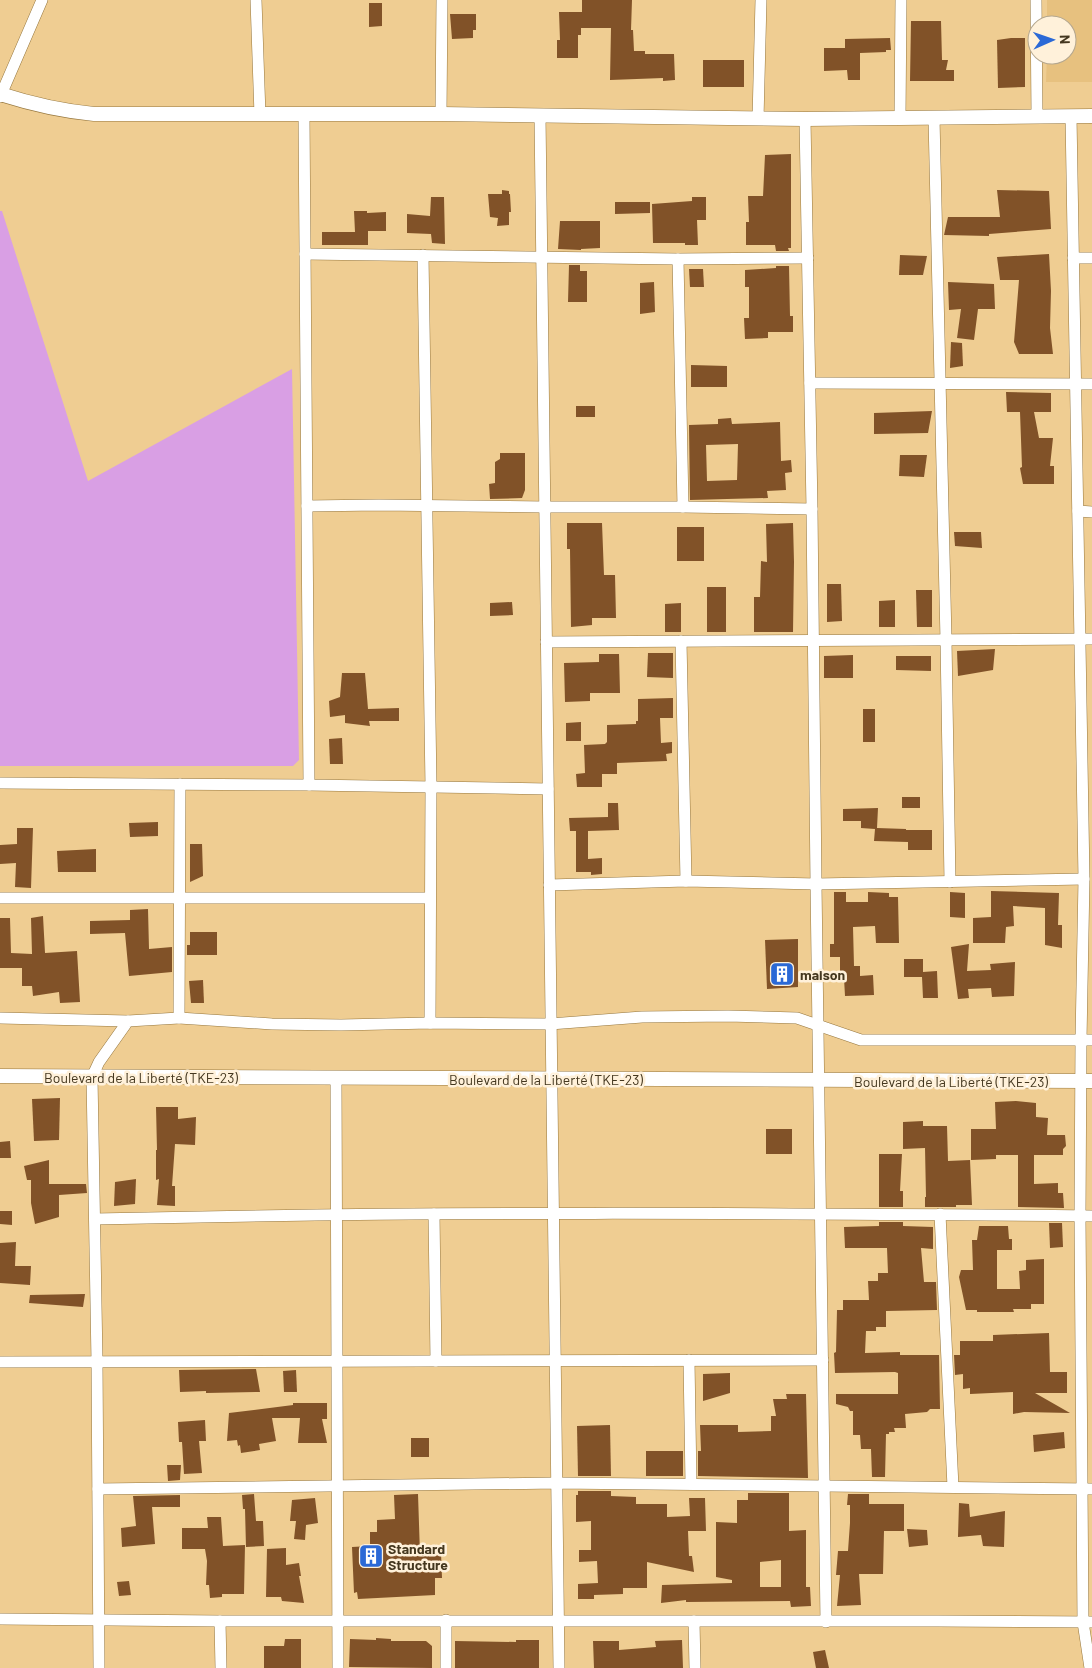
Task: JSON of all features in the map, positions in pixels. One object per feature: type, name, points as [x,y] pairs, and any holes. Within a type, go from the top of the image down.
[{"type":"street","points":[[42,0],[0,95],[71,112],[94,114],[260,115],[441,114],[805,120],[1092,116]]},
{"type":"street","points":[[256,0],[260,115]]},
{"type":"street","points":[[441,114],[442,0]]},
{"type":"street","points":[[758,119],[761,0]]},
{"type":"street","points":[[900,118],[901,0]]},
{"type":"street","points":[[1036,0],[1037,116]]},
{"type":"street","points":[[304,115],[309,785]]},
{"type":"street","points":[[540,116],[550,1024],[560,1668]]},
{"type":"street","points":[[1071,116],[1080,639],[1087,770],[1084,880],[1087,1082],[1087,1622],[1090,1668]]},
{"type":"street","points":[[934,118],[950,882]]},
{"type":"street","points":[[805,120],[814,641],[826,1622]]},
{"type":"street","points":[[305,254],[678,259],[808,258]]},
{"type":"street","points":[[424,256],[431,787],[430,1023]]},
{"type":"street","points":[[1073,258],[1092,258]]},
{"type":"street","points":[[678,259],[683,507]]},
{"type":"street","points":[[810,383],[1092,384]]},
{"type":"street","points":[[307,506],[427,505],[812,509]]},
{"type":"street","points":[[1078,512],[1092,512]]},
{"type":"street","points":[[546,642],[1092,639]]},
{"type":"street","points":[[681,642],[686,882]]},
{"type":"street","points":[[0,783],[309,785],[548,790]]},
{"type":"street","points":[[179,1018],[178,899],[180,784]]},
{"type":"street","points":[[549,885],[686,882],[816,884],[1084,880]]},
{"type":"street","points":[[0,898],[430,898]]},
{"type":"street","points":[[0,1018],[128,1021],[179,1018],[272,1024],[341,1025],[430,1023],[550,1024],[642,1017],[728,1016],[797,1018],[860,1040],[1086,1040]]},
{"type":"street","points":[[99,1668],[97,1361],[92,1077],[99,1062],[128,1021]]},
{"type":"street","name":"Boulevard de la Liberté (TKE-23)","points":[[0,1076],[1087,1082]]},
{"type":"street","points":[[336,1078],[338,1668]]},
{"type":"street","points":[[95,1218],[554,1213],[821,1213],[1086,1216]]},
{"type":"street","points":[[434,1214],[436,1361]]},
{"type":"street","points":[[940,1214],[953,1487]]},
{"type":"street","points":[[689,1360],[691,1484]]},
{"type":"street","points":[[0,1362],[823,1360]]},
{"type":"street","points":[[98,1489],[557,1483],[1087,1489]]},
{"type":"street","points":[[0,1618],[220,1621],[1087,1622]]},
{"type":"street","points":[[446,1620],[446,1668]]},
{"type":"street","points":[[220,1621],[221,1668]]},
{"type":"street","points":[[694,1621],[695,1668]]},
{"type":"shaded area","points":[[1047,0],[1092,0],[1092,82],[1046,82],[1047,65],[1077,65],[1077,15],[1047,15]]},
{"type":"shaded area","points":[[0,211],[2,211],[88,481],[292,369],[299,760],[293,766],[0,766]]},
{"type":"building","points":[[582,0],[632,0],[631,30],[633,30],[634,51],[645,51],[645,54],[674,54],[675,80],[663,81],[663,78],[610,80],[611,28],[581,28],[581,35],[578,35],[578,58],[557,58],[557,40],[560,40],[559,12],[582,12]]},
{"type":"building","points":[[369,3],[382,3],[382,26],[369,27]]},
{"type":"building","points":[[450,14],[476,14],[476,30],[473,30],[473,38],[452,39]]},
{"type":"building","points":[[911,21],[941,21],[942,60],[948,60],[946,70],[954,70],[954,81],[910,81]]},
{"type":"building","points":[[890,38],[891,50],[886,50],[886,52],[860,53],[860,80],[848,80],[847,70],[824,71],[824,48],[845,48],[845,39]]},
{"type":"building","points":[[1025,38],[1025,87],[998,88],[997,40]]},
{"type":"building","points":[[703,60],[744,60],[744,87],[703,87]]},
{"type":"building","points":[[791,154],[791,248],[788,248],[789,251],[776,251],[775,245],[746,245],[746,222],[749,222],[748,196],[763,196],[765,155]]},
{"type":"building","points":[[502,190],[509,191],[511,212],[509,212],[509,225],[497,226],[498,218],[490,217],[488,194],[502,194]]},
{"type":"building","points":[[997,190],[1049,191],[1051,229],[989,234],[989,236],[944,235],[948,217],[1000,217]]},
{"type":"building","points":[[431,197],[444,197],[445,244],[432,243],[431,234],[407,233],[407,214],[430,216]]},
{"type":"building","points":[[692,197],[706,197],[706,220],[697,220],[698,245],[653,243],[652,204],[692,201]]},
{"type":"building","points":[[615,202],[650,202],[650,213],[615,214]]},
{"type":"building","points":[[354,211],[367,211],[367,213],[386,212],[386,231],[368,231],[368,245],[322,245],[322,232],[355,232]]},
{"type":"building","points":[[560,221],[600,221],[600,248],[581,250],[558,249]]},
{"type":"building","points":[[1049,254],[1050,328],[1053,354],[1019,354],[1014,342],[1019,280],[1000,280],[997,257]]},
{"type":"building","points":[[900,255],[927,256],[923,275],[899,275]]},
{"type":"building","points":[[569,265],[580,265],[580,271],[587,271],[587,302],[568,302]]},
{"type":"building","points":[[776,266],[789,266],[790,316],[793,316],[793,332],[768,332],[768,338],[745,339],[744,318],[749,318],[749,287],[745,287],[745,270],[776,268]]},
{"type":"building","points":[[689,269],[703,269],[704,287],[690,287]]},
{"type":"building","points":[[654,282],[655,312],[640,314],[640,283]]},
{"type":"building","points":[[948,282],[994,284],[995,309],[978,309],[974,340],[957,338],[961,309],[949,310]]},
{"type":"building","points":[[951,342],[962,343],[963,366],[950,368]]},
{"type":"building","points":[[691,365],[727,366],[727,387],[691,387]]},
{"type":"building","points":[[1006,392],[1051,393],[1051,412],[1034,412],[1039,438],[1053,438],[1050,466],[1054,466],[1054,484],[1023,484],[1020,468],[1022,467],[1020,412],[1007,412]]},
{"type":"building","points":[[576,406],[595,406],[595,417],[576,417]]},
{"type":"building","points":[[932,411],[928,433],[874,434],[874,413]]},
{"type":"building","points":[[731,418],[732,424],[780,422],[781,461],[791,460],[792,472],[785,473],[786,490],[767,491],[768,498],[690,500],[689,425],[718,424],[718,419]],"holes":[[[738,444],[737,480],[707,481],[706,445]]]},
{"type":"building","points":[[500,453],[525,453],[525,490],[522,498],[490,499],[489,484],[495,483],[495,462],[500,459]]},
{"type":"building","points":[[900,455],[927,455],[924,477],[899,476]]},
{"type":"building","points":[[567,523],[602,523],[604,575],[615,575],[616,618],[592,618],[592,625],[571,627],[570,549],[567,549]]},
{"type":"building","points":[[793,523],[793,632],[754,632],[754,597],[760,597],[761,561],[767,562],[766,524]]},
{"type":"building","points":[[677,527],[704,527],[704,561],[677,561]]},
{"type":"building","points":[[954,532],[981,532],[982,548],[955,546]]},
{"type":"building","points":[[827,584],[841,584],[842,621],[827,622]]},
{"type":"building","points":[[707,587],[726,587],[726,632],[707,632]]},
{"type":"building","points":[[916,590],[932,590],[932,627],[917,627]]},
{"type":"building","points":[[895,600],[895,627],[879,627],[879,601]]},
{"type":"building","points":[[512,602],[513,615],[490,616],[490,603]]},
{"type":"building","points":[[681,603],[681,632],[665,632],[665,604]]},
{"type":"building","points":[[995,649],[993,670],[958,676],[957,651]]},
{"type":"building","points":[[648,653],[673,653],[673,678],[647,677]]},
{"type":"building","points":[[599,654],[619,654],[620,693],[590,693],[590,701],[565,702],[564,663],[599,662]]},
{"type":"building","points":[[853,655],[853,678],[824,678],[824,656]]},
{"type":"building","points":[[896,656],[931,656],[931,671],[896,670]]},
{"type":"building","points":[[342,673],[365,673],[368,709],[399,708],[399,721],[369,721],[370,726],[345,723],[345,715],[330,717],[329,701],[340,697]]},
{"type":"building","points":[[673,698],[673,718],[660,718],[661,743],[672,742],[672,753],[666,754],[667,761],[617,763],[617,774],[602,774],[602,787],[577,787],[576,774],[585,773],[584,745],[605,744],[607,742],[607,725],[636,724],[636,721],[638,721],[638,699]]},
{"type":"building","points":[[863,709],[875,709],[875,742],[863,742]]},
{"type":"building","points":[[581,722],[581,741],[566,741],[566,723]]},
{"type":"building","points":[[342,738],[343,764],[330,764],[329,739]]},
{"type":"building","points":[[902,797],[920,797],[920,808],[902,808]]},
{"type":"building","points":[[608,803],[618,803],[619,830],[588,831],[588,859],[602,858],[602,874],[591,875],[591,872],[576,872],[576,831],[570,831],[569,818],[608,817]]},
{"type":"building","points":[[878,808],[877,828],[932,830],[932,850],[908,850],[908,842],[874,841],[875,829],[861,828],[861,821],[843,821],[843,809]]},
{"type":"building","points":[[158,822],[158,836],[130,837],[129,823]]},
{"type":"building","points":[[17,828],[33,828],[31,888],[15,887],[16,863],[0,864],[0,845],[17,844]]},
{"type":"building","points":[[190,844],[202,844],[203,876],[190,882]]},
{"type":"building","points":[[96,849],[96,872],[58,872],[57,851]]},
{"type":"building","points":[[991,891],[1059,893],[1058,925],[1062,925],[1062,948],[1045,945],[1045,908],[1013,906],[1014,926],[1006,927],[1005,943],[973,943],[973,918],[991,917]]},
{"type":"building","points":[[834,892],[846,892],[846,902],[868,902],[868,892],[889,893],[889,897],[898,897],[899,943],[876,943],[875,926],[853,927],[854,966],[860,966],[860,976],[873,975],[874,995],[845,996],[844,978],[840,978],[840,957],[830,957],[830,944],[834,944]]},
{"type":"building","points":[[950,892],[965,893],[965,918],[950,917]]},
{"type":"building","points":[[148,909],[149,949],[172,947],[172,972],[129,976],[125,933],[90,934],[90,921],[130,920],[130,910]]},
{"type":"building","points":[[43,916],[45,953],[77,951],[80,1002],[60,1003],[59,992],[33,996],[32,986],[22,986],[22,968],[0,968],[0,918],[10,918],[11,953],[32,954],[31,918]]},
{"type":"building","points":[[190,932],[217,932],[217,955],[187,955],[187,945],[190,945]]},
{"type":"building","name":"maison","points":[[798,939],[798,987],[767,989],[765,940]]},
{"type":"building","points":[[969,944],[967,971],[991,970],[990,964],[1015,962],[1014,996],[992,997],[991,988],[968,989],[969,998],[958,999],[951,947]]},
{"type":"building","points":[[904,959],[923,959],[923,972],[937,971],[938,998],[923,998],[922,977],[904,977]]},
{"type":"building","points":[[203,980],[204,1003],[191,1003],[189,981]]},
{"type":"building","points":[[60,1098],[59,1140],[34,1141],[32,1099]]},
{"type":"building","points":[[1016,1101],[1036,1103],[1036,1117],[1048,1118],[1047,1135],[1065,1135],[1066,1146],[1063,1149],[1063,1155],[1034,1155],[1034,1184],[1058,1183],[1058,1193],[1063,1193],[1064,1208],[1018,1207],[1018,1155],[996,1155],[996,1159],[971,1160],[971,1129],[996,1129],[995,1102]]},
{"type":"building","points":[[156,1107],[178,1107],[178,1119],[196,1117],[195,1145],[175,1144],[172,1186],[175,1186],[175,1206],[157,1205],[159,1179],[156,1180]]},
{"type":"building","points":[[923,1121],[923,1126],[947,1126],[948,1161],[970,1160],[972,1205],[925,1207],[925,1148],[903,1149],[903,1122]]},
{"type":"building","points":[[766,1129],[792,1129],[792,1154],[766,1154]]},
{"type":"building","points":[[10,1141],[11,1158],[0,1158],[0,1142]]},
{"type":"building","points":[[879,1154],[902,1154],[900,1191],[903,1191],[903,1207],[879,1207]]},
{"type":"building","points":[[49,1160],[49,1184],[86,1184],[87,1193],[59,1195],[59,1217],[35,1224],[31,1203],[31,1180],[27,1180],[24,1166]]},
{"type":"building","points":[[136,1179],[135,1204],[114,1206],[115,1182]]},
{"type":"building","points":[[0,1211],[12,1211],[12,1225],[0,1224]]},
{"type":"building","points":[[879,1222],[903,1222],[903,1226],[933,1227],[933,1249],[921,1248],[924,1282],[936,1282],[937,1310],[886,1311],[886,1327],[876,1327],[876,1331],[866,1331],[865,1353],[900,1352],[900,1355],[939,1355],[940,1409],[905,1414],[906,1428],[894,1428],[895,1432],[886,1434],[885,1477],[872,1477],[871,1449],[861,1449],[860,1435],[853,1435],[853,1411],[850,1411],[848,1407],[836,1404],[836,1394],[898,1394],[898,1373],[835,1373],[834,1353],[836,1352],[837,1310],[843,1310],[843,1300],[869,1300],[868,1281],[878,1281],[878,1273],[888,1273],[887,1248],[845,1248],[844,1227],[879,1226]]},
{"type":"building","points":[[1049,1223],[1062,1223],[1063,1247],[1050,1248]]},
{"type":"building","points":[[979,1226],[1008,1226],[1009,1239],[1012,1239],[1012,1250],[997,1250],[997,1289],[1020,1289],[1019,1271],[1026,1270],[1026,1260],[1044,1259],[1044,1304],[1031,1304],[1031,1309],[1013,1309],[1014,1312],[977,1312],[977,1310],[966,1310],[959,1277],[961,1270],[973,1270],[972,1240],[977,1240]]},
{"type":"building","points":[[16,1242],[15,1266],[31,1266],[30,1285],[0,1283],[0,1243]]},
{"type":"building","points":[[85,1294],[83,1307],[29,1303],[30,1295]]},
{"type":"building","points":[[1049,1333],[1050,1372],[1067,1372],[1067,1393],[1035,1393],[1070,1413],[1024,1412],[1013,1414],[1013,1392],[970,1394],[970,1388],[963,1389],[963,1374],[955,1375],[954,1355],[960,1355],[960,1341],[993,1341],[993,1335]]},
{"type":"building","points":[[256,1369],[260,1392],[180,1392],[179,1370]]},
{"type":"building","points":[[296,1370],[297,1392],[284,1392],[283,1371]]},
{"type":"building","points":[[730,1373],[730,1393],[703,1401],[703,1374]]},
{"type":"building","points":[[786,1394],[806,1394],[808,1478],[698,1476],[698,1451],[701,1451],[700,1425],[738,1425],[738,1432],[771,1431],[771,1416],[776,1416],[773,1399],[787,1399]]},
{"type":"building","points":[[293,1403],[327,1403],[327,1419],[322,1419],[327,1443],[298,1443],[300,1418],[272,1418],[276,1441],[259,1444],[260,1450],[241,1453],[237,1440],[227,1441],[229,1413],[293,1405]]},
{"type":"building","points":[[205,1420],[206,1441],[199,1441],[202,1473],[184,1474],[182,1442],[179,1442],[178,1422]]},
{"type":"building","points":[[610,1425],[611,1476],[578,1476],[577,1426]]},
{"type":"building","points":[[1064,1432],[1065,1448],[1034,1452],[1033,1435]]},
{"type":"building","points":[[411,1438],[429,1438],[429,1457],[411,1457]]},
{"type":"building","points":[[646,1451],[683,1451],[683,1476],[646,1476]]},
{"type":"building","points":[[167,1465],[181,1465],[180,1480],[168,1481]]},
{"type":"building","points":[[578,1491],[611,1491],[611,1496],[636,1497],[636,1504],[667,1504],[667,1517],[690,1516],[689,1498],[705,1498],[706,1531],[688,1531],[689,1556],[692,1556],[694,1572],[647,1562],[647,1588],[623,1588],[623,1594],[594,1595],[594,1599],[578,1599],[578,1584],[598,1583],[597,1561],[579,1562],[579,1550],[591,1550],[591,1521],[576,1522],[576,1495],[578,1495]]},
{"type":"building","points":[[748,1493],[789,1493],[789,1531],[806,1530],[806,1587],[810,1587],[811,1606],[791,1607],[790,1601],[686,1602],[686,1600],[661,1603],[662,1585],[732,1583],[732,1580],[716,1577],[716,1522],[737,1523],[737,1500],[748,1500]],"holes":[[[781,1560],[781,1587],[760,1587],[760,1562]]]},
{"type":"building","points":[[254,1494],[256,1521],[263,1521],[264,1546],[246,1547],[245,1509],[243,1509],[242,1495]]},
{"type":"building","points":[[418,1494],[420,1554],[441,1553],[442,1578],[435,1578],[435,1595],[358,1599],[357,1592],[354,1593],[352,1547],[370,1546],[370,1532],[377,1532],[377,1520],[395,1519],[394,1495]]},
{"type":"building","points":[[848,1494],[869,1494],[869,1504],[904,1504],[904,1531],[884,1531],[883,1574],[859,1574],[861,1605],[837,1606],[840,1575],[836,1575],[838,1551],[848,1551],[850,1505],[847,1505]]},
{"type":"building","points":[[180,1495],[180,1507],[152,1507],[155,1544],[122,1547],[121,1528],[136,1526],[133,1496]]},
{"type":"building","points":[[315,1498],[318,1523],[306,1525],[305,1540],[294,1539],[296,1521],[290,1521],[292,1500]]},
{"type":"building","points":[[959,1503],[969,1504],[970,1517],[1005,1511],[1004,1547],[983,1546],[981,1535],[958,1537]]},
{"type":"building","points":[[207,1517],[221,1517],[223,1546],[245,1545],[244,1594],[222,1594],[222,1597],[210,1598],[209,1585],[206,1585],[207,1561],[205,1549],[182,1549],[182,1528],[208,1528]]},
{"type":"building","points":[[907,1529],[927,1530],[928,1545],[909,1547]]},
{"type":"building","points":[[286,1548],[286,1565],[299,1563],[301,1576],[299,1576],[304,1603],[282,1601],[281,1597],[266,1597],[267,1549]]},
{"type":"building","points":[[129,1581],[131,1595],[119,1596],[117,1582]]},
{"type":"building","points":[[376,1638],[391,1639],[391,1641],[426,1641],[432,1646],[432,1668],[349,1667],[350,1639],[376,1640]]},
{"type":"building","points":[[285,1639],[301,1639],[301,1668],[264,1668],[264,1646],[284,1646]]},
{"type":"building","points":[[516,1640],[539,1640],[539,1668],[455,1668],[455,1641],[516,1642]]},
{"type":"building","points":[[682,1640],[683,1668],[594,1668],[593,1641],[619,1641],[619,1650],[656,1647],[655,1641]]},
{"type":"building","points":[[825,1650],[829,1668],[816,1668],[813,1652]]},
{"type":"place","name":"maison","points":[[782,974]]},
{"type":"place","name":"Standard Structure","points":[[371,1556]]}]
